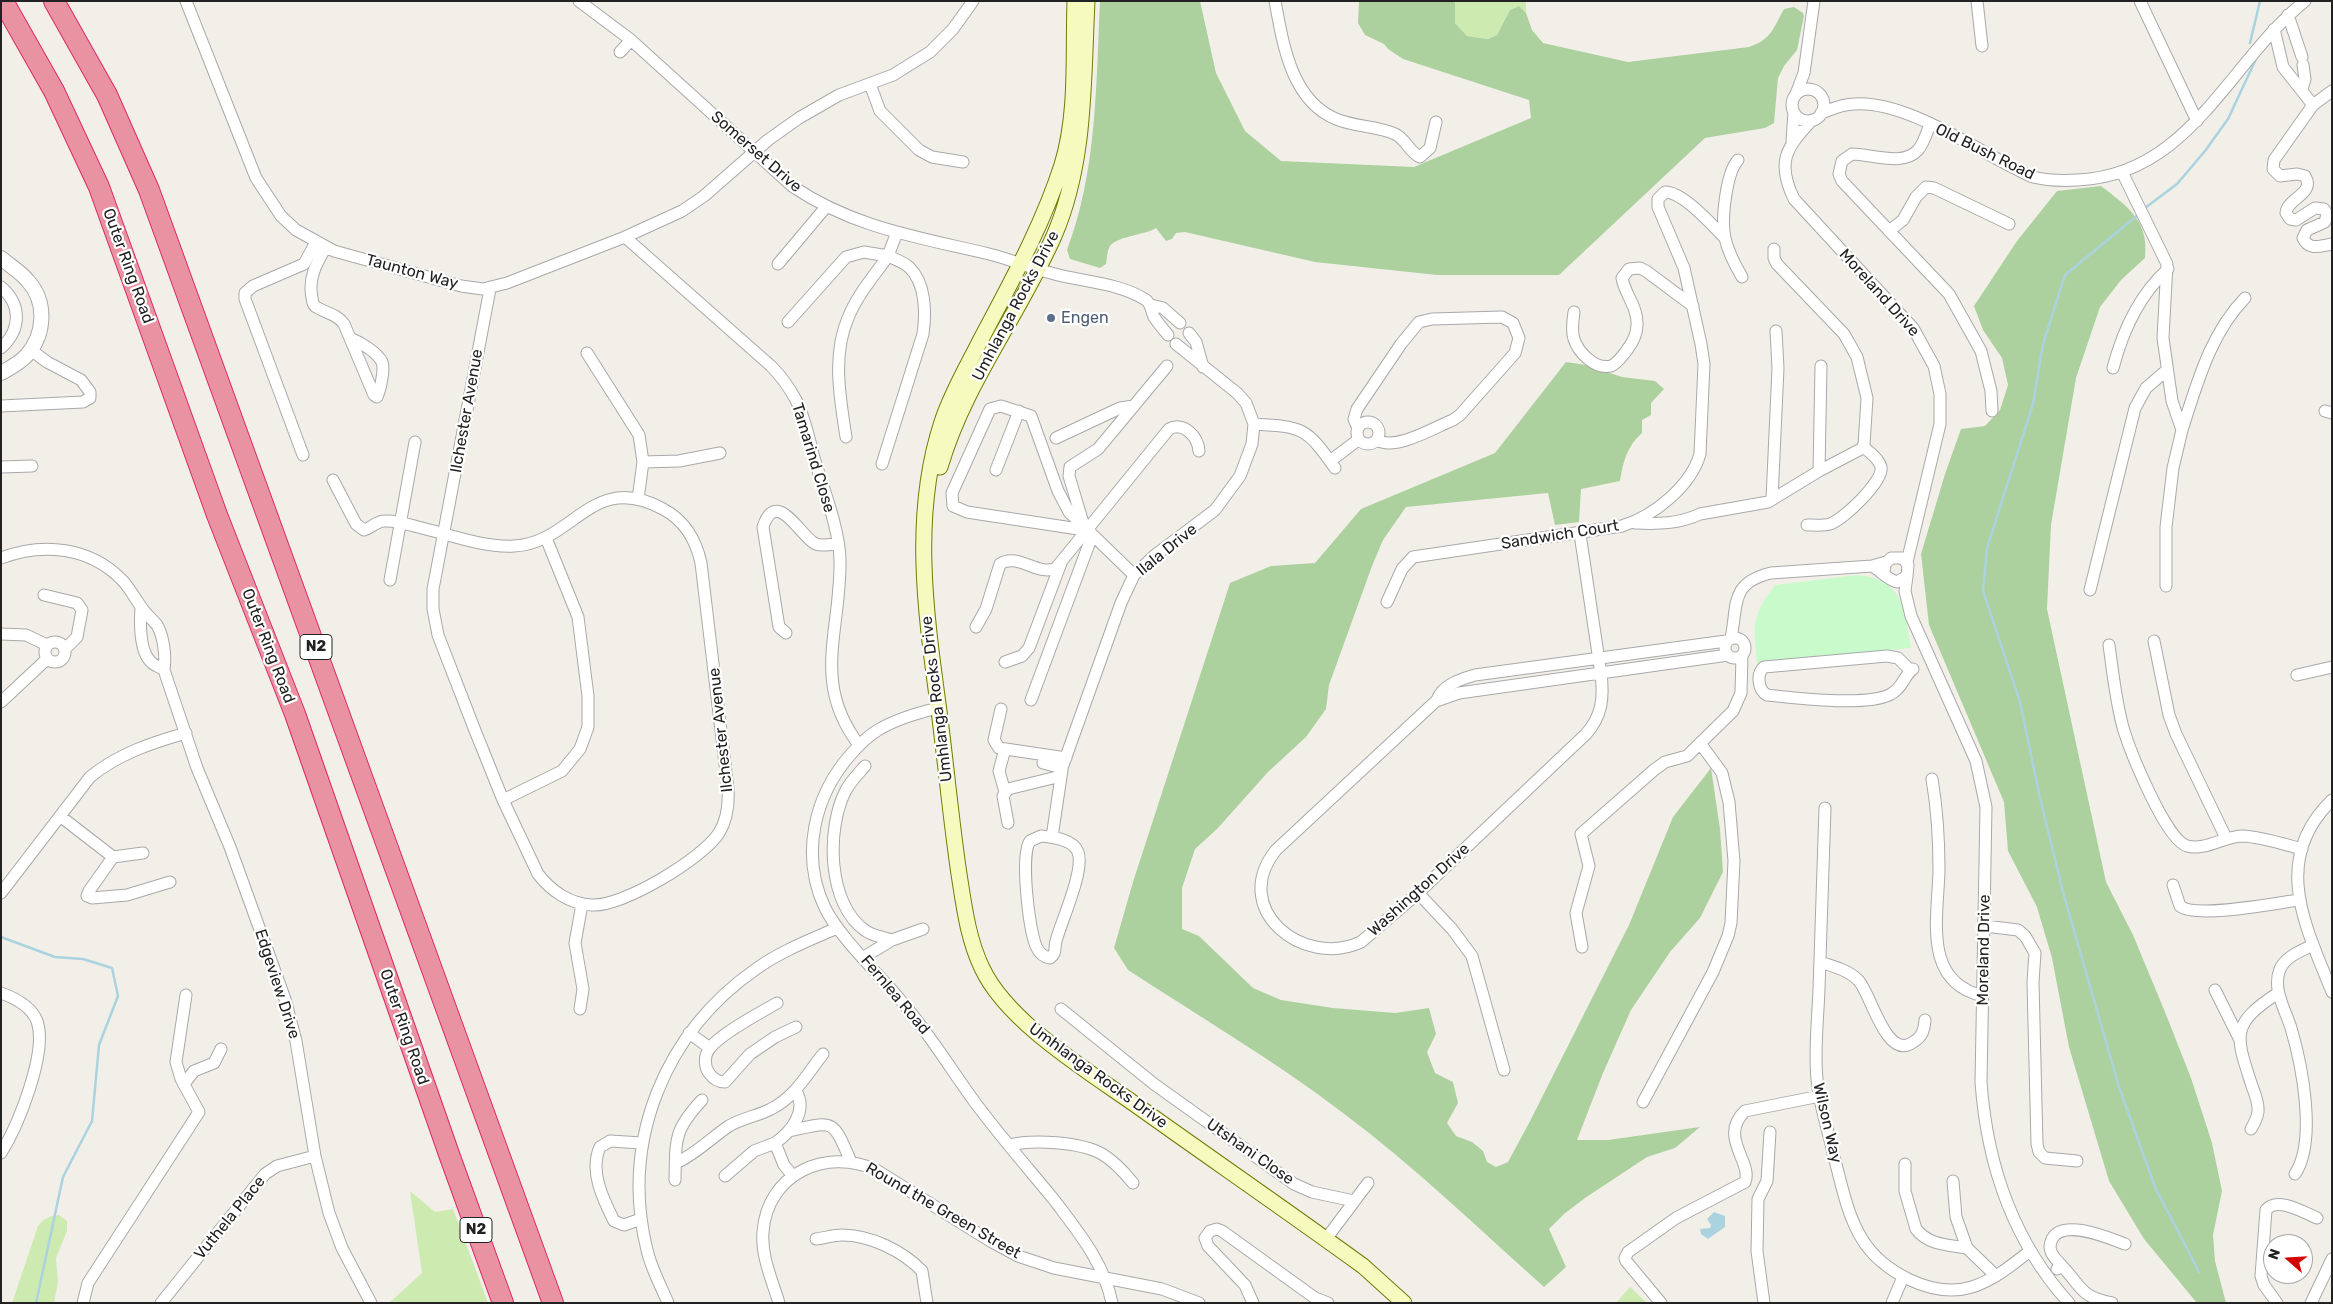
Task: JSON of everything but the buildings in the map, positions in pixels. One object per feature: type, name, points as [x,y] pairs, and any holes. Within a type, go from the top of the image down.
[{"type":"highway","name":"Outer Ring Road","points":[[3,1],[54,91],[99,187],[218,515],[295,714],[446,1148],[503,1303]]},
{"type":"highway","name":"N2","points":[[54,1],[107,95],[149,190],[553,1303]]},
{"type":"main road","name":"Umhlanga Rocks Drive","points":[[1075,1],[1070,126],[1067,145],[1049,200],[1021,262],[957,386],[944,416],[934,447],[927,489],[924,589],[968,928],[980,966],[991,986],[1038,1035],[1363,1266],[1404,1303]]},
{"type":"main road","name":"Umhlanga Rocks Drive","points":[[926,514],[952,429],[979,375],[1038,269],[1065,206],[1077,160],[1082,111],[1087,1]]},
{"type":"street","name":"Taunton Way","points":[[186,1],[256,178],[281,216],[296,230],[321,245],[354,257],[461,286],[490,289],[672,217],[704,196],[754,152],[813,109],[839,95],[893,74],[930,52],[953,29],[973,1]]},
{"type":"street","name":"Somerset Drive","points":[[579,1],[631,40],[792,186],[826,207],[852,219],[897,232],[1021,262]]},
{"type":"street","points":[[1275,1],[1294,75],[1306,97],[1318,109],[1336,119],[1396,135],[1420,157],[1430,148],[1436,122]]},
{"type":"street","points":[[1814,1],[1804,73],[1792,102],[1794,112],[1799,118],[1812,120],[1821,113],[1823,106],[1821,97]]},
{"type":"street","points":[[1976,1],[1982,46]]},
{"type":"street","points":[[2140,1],[2197,121]]},
{"type":"street","name":"Old Bush Road","points":[[1821,113],[1837,106],[1855,103],[1890,109],[1930,124],[2017,170],[2050,182],[2088,180],[2122,172],[2166,150],[2197,121],[2274,29],[2305,1]]},
{"type":"street","points":[[2288,15],[2303,59],[2305,79],[2302,89]]},
{"type":"street","points":[[2274,29],[2283,67],[2293,83],[2302,89],[2312,104]]},
{"type":"street","points":[[620,52],[631,40]]},
{"type":"street","points":[[1804,73],[1810,89],[1837,106]]},
{"type":"street","points":[[870,84],[880,111],[919,150],[932,157],[963,162]]},
{"type":"street","points":[[1796,94],[1810,89]]},
{"type":"street","points":[[2332,91],[2312,104],[2274,160],[2273,169],[2280,176],[2297,174],[2305,176],[2308,182],[2306,189],[2302,195],[2287,206],[2286,212],[2290,219],[2296,220],[2315,208],[2324,209],[2327,214],[2325,222],[2307,230],[2303,238],[2307,245],[2312,247],[2332,244]]},
{"type":"street","name":"Moreland Drive","points":[[1794,112],[1792,141],[1785,167],[1789,188],[1794,199],[1913,328],[1934,366],[1940,394],[1940,424],[1910,547],[1902,559]]},
{"type":"street","name":"Moreland Drive","points":[[1792,141],[1812,120]]},
{"type":"street","points":[[1930,124],[1919,149],[1908,156],[1885,158],[1852,154],[1847,156],[1839,167],[1842,181],[1948,294],[1968,326],[1985,362],[1991,391],[1992,412]]},
{"type":"street","points":[[1738,160],[1732,168],[1727,187],[1724,237],[1742,277]]},
{"type":"street","points":[[2122,172],[2168,269],[2163,338],[2172,400],[2182,430]]},
{"type":"street","points":[[1889,231],[1903,220],[1916,197],[1926,187],[1934,188],[2008,224]]},
{"type":"street","name":"Sandwich Court","points":[[1387,602],[1402,569],[1413,557],[1580,534],[1633,523],[1649,514],[1689,478],[1698,464],[1702,437],[1704,364],[1684,268],[1658,207],[1658,199],[1665,192],[1675,194],[1702,215],[1724,237]]},
{"type":"street","points":[[778,264],[826,207]]},
{"type":"street","points":[[846,437],[838,376],[845,326],[859,298],[890,252],[897,232]]},
{"type":"street","name":"Tamarind Close","points":[[625,237],[771,366],[796,400],[805,423],[838,544],[840,572],[832,660],[832,686],[849,731],[859,745]]},
{"type":"street","points":[[321,245],[311,278],[313,303],[316,307],[332,313],[342,321],[350,338]]},
{"type":"street","points":[[303,454],[245,293],[253,286],[301,266],[321,245]]},
{"type":"street","points":[[1633,523],[1677,522],[1692,519],[1700,514],[1762,504],[1863,447],[1865,442],[1867,398],[1857,357],[1844,334],[1777,264],[1774,258],[1774,250]]},
{"type":"street","points":[[788,322],[846,257],[864,252],[890,252],[909,267],[913,273],[923,299],[925,317],[923,334],[882,464]]},
{"type":"street","points":[[1,258],[28,281],[36,293],[41,307],[40,334],[31,350],[18,363],[1,373]]},
{"type":"street","points":[[1021,262],[1050,273],[1115,287],[1145,300],[1150,305],[1153,316],[1168,335]]},
{"type":"street","points":[[1574,312],[1572,333],[1577,347],[1588,360],[1607,366],[1613,365],[1625,353],[1635,338],[1637,328],[1635,308],[1622,278],[1628,269],[1640,268],[1646,271],[1693,306]]},
{"type":"street","points":[[2113,368],[2119,343],[2130,318],[2152,286],[2168,269]]},
{"type":"street","points":[[1,287],[15,305],[18,320],[10,338],[1,348]]},
{"type":"street","name":"Ilchester Avenue","points":[[445,533],[480,542],[512,546],[532,544],[546,538],[598,503],[617,498],[638,499],[661,508],[680,521],[692,538],[698,552],[705,593],[729,804],[720,832],[701,852],[621,900],[598,905],[582,904],[555,892],[538,874],[503,800],[435,624],[433,589],[490,289]]},
{"type":"street","points":[[2166,586],[2166,527],[2173,468],[2182,430],[2200,375],[2218,334],[2230,314],[2245,298]]},
{"type":"street","points":[[1150,305],[1163,308],[1180,323]]},
{"type":"street","points":[[1358,428],[1354,419],[1357,409],[1401,344],[1419,322],[1432,319],[1502,317],[1513,323],[1519,338],[1515,352],[1460,415],[1453,420],[1398,443],[1386,444],[1377,440]]},
{"type":"street","points":[[1772,499],[1778,368],[1776,331]]},
{"type":"street","points":[[1189,333],[1196,342],[1203,367]]},
{"type":"street","points":[[1176,344],[1237,393],[1251,412],[1254,424],[1290,426],[1305,432],[1333,464],[1358,440]]},
{"type":"street","points":[[1,406],[84,402],[90,398],[90,392],[81,380],[47,362],[31,350]]},
{"type":"street","points":[[587,353],[635,427],[641,444],[643,462],[638,499]]},
{"type":"street","points":[[1031,700],[1089,533],[1069,476],[1070,467],[1098,449],[1168,366]]},
{"type":"street","points":[[1819,471],[1821,366]]},
{"type":"street","points":[[2090,590],[2135,408],[2146,388],[2167,370]]},
{"type":"street","points":[[1089,533],[967,512],[953,506],[952,493],[990,409],[1001,406],[1019,411],[1034,419],[1058,491],[1069,512],[1134,575]]},
{"type":"street","points":[[1056,438],[1120,408],[1134,406]]},
{"type":"street","points":[[996,470],[1019,411]]},
{"type":"street","points":[[1367,422],[1374,423],[1379,433],[1377,440],[1368,445],[1358,440],[1356,434],[1358,428],[1367,422]]},
{"type":"street","name":"Ilala Drive","points":[[1052,838],[1063,767],[1120,603],[1134,575],[1154,556],[1205,519],[1229,493],[1247,460],[1254,424]]},
{"type":"street","points":[[976,627],[986,609],[998,568],[1003,562],[1017,562],[1047,570],[1052,570],[1061,563],[1089,533],[1169,429],[1177,427],[1187,430],[1196,438],[1199,451]]},
{"type":"street","points":[[390,580],[415,442]]},
{"type":"street","points":[[1806,525],[1825,525],[1836,521],[1852,509],[1877,482],[1881,473],[1881,466],[1863,447]]},
{"type":"street","points":[[643,462],[679,462],[720,453]]},
{"type":"street","points":[[1,467],[32,466]]},
{"type":"street","points":[[333,480],[348,512],[361,529],[366,530],[382,521],[400,522],[445,533]]},
{"type":"street","points":[[786,633],[780,627],[763,528],[766,520],[770,515],[778,512],[787,515],[806,537],[816,545],[838,544]]},
{"type":"street","name":"Washington Drive","points":[[1580,534],[1599,659],[1601,674],[1602,705],[1591,728],[1418,893],[1361,942],[1340,949],[1312,947],[1294,940],[1266,912],[1260,895],[1263,869],[1276,850],[1436,701],[1443,690],[1460,680],[1475,675],[1599,659],[1732,639]]},
{"type":"street","points":[[503,800],[562,771],[580,749],[588,727],[588,696],[578,617],[546,538]]},
{"type":"street","name":"Edgeview Drive","points":[[1,558],[20,552],[45,549],[62,550],[84,555],[99,562],[114,573],[129,588],[141,607],[158,627],[166,657],[164,670],[285,999],[296,1041],[315,1156],[329,1213],[342,1248],[371,1303]]},
{"type":"street","points":[[1582,947],[1576,913],[1589,866],[1581,834],[1654,770],[1665,762],[1687,756],[1736,706],[1741,693],[1741,674],[1735,656],[1724,649],[1732,639],[1736,597],[1748,584],[1759,576],[1771,573],[1872,566],[1885,567],[1902,559],[1909,569],[1907,576],[1902,580],[1894,581]]},
{"type":"street","points":[[1005,662],[1022,656],[1029,648],[1061,563]]},
{"type":"street","points":[[1885,567],[1888,578],[1905,591]]},
{"type":"street","name":"Moreland Drive","points":[[1907,576],[1905,591],[1911,616],[1976,762],[1984,788],[1987,824],[1981,1082],[1983,1114],[1989,1149],[2001,1189],[2030,1252],[2070,1303]]},
{"type":"street","points":[[44,595],[77,603],[82,610],[77,637],[65,649],[65,656],[60,661],[53,662],[47,659],[45,653],[48,645]]},
{"type":"street","name":"Edgeview Drive","points":[[141,607],[140,631],[145,648],[150,661],[164,670]]},
{"type":"street","points":[[1,634],[26,635],[48,645],[57,642],[65,649]]},
{"type":"street","points":[[1732,639],[1745,646],[1735,656]]},
{"type":"street","points":[[2154,641],[2173,728],[2226,838]]},
{"type":"street","points":[[2109,645],[2124,730],[2141,775],[2165,822],[2178,840],[2189,846],[2208,845],[2226,838],[2256,838],[2302,849]]},
{"type":"street","name":"Washington Drive","points":[[1436,701],[1459,693],[1735,656]]},
{"type":"street","points":[[1914,668],[1893,657],[1764,666],[1760,673],[1759,683],[1761,691],[1767,695],[1830,701],[1878,698],[1896,691],[1914,668],[1930,660]]},
{"type":"street","points":[[1,702],[47,659]]},
{"type":"street","points":[[2297,675],[2332,667]]},
{"type":"street","name":"Fernlea Road","points":[[938,708],[888,724],[877,730],[859,745],[834,776],[818,811],[813,832],[813,860],[819,892],[824,906],[838,928],[923,1027],[973,1100],[1085,1240],[1104,1277],[1112,1303]]},
{"type":"street","points":[[1001,710],[994,740],[999,748],[1063,767]]},
{"type":"street","points":[[1,893],[90,777],[106,764],[137,749],[186,733]]},
{"type":"street","points":[[1643,1102],[1713,972],[1731,924],[1734,861],[1729,802],[1722,774],[1700,743]]},
{"type":"street","points":[[1005,749],[999,771],[1005,792],[1003,796],[1008,823]]},
{"type":"street","points":[[1043,763],[1063,767]]},
{"type":"street","points":[[865,766],[852,782],[842,800],[834,837],[834,867],[840,893],[855,921],[866,931],[892,940]]},
{"type":"street","points":[[1005,792],[1008,789],[1063,767]]},
{"type":"street","points":[[1932,779],[1939,868],[1936,928],[1940,958],[1946,972],[1956,985],[1968,992],[1983,996]]},
{"type":"street","points":[[2332,800],[2316,818],[2302,849],[2297,878],[2302,915],[2332,992]]},
{"type":"street","name":"Wilson Way","points":[[1825,808],[1816,1066],[1820,1096],[1846,1200],[1857,1230],[1878,1259],[1903,1277],[1923,1285],[1970,1288],[1996,1276],[2030,1252]]},
{"type":"street","points":[[60,816],[113,858]]},
{"type":"street","points":[[1035,838],[1052,838],[1074,847],[1079,859],[1070,902],[1056,940],[1055,952],[1052,957],[1048,958],[1036,948],[1030,921],[1026,850],[1028,843],[1035,838]]},
{"type":"street","points":[[143,853],[113,858],[89,891],[88,898],[127,895],[170,882]]},
{"type":"street","points":[[2173,885],[2180,906],[2190,911],[2210,912],[2299,900]]},
{"type":"street","points":[[1418,893],[1452,928],[1472,956],[1504,1070]]},
{"type":"street","points":[[580,1009],[583,989],[574,943],[582,904]]},
{"type":"street","points":[[1985,926],[2018,930],[2025,936],[2035,953],[2033,982],[2037,1144],[2039,1152],[2045,1158],[2077,1161]]},
{"type":"street","points":[[668,1303],[648,1253],[641,1220],[639,1172],[642,1143],[657,1089],[670,1062],[689,1033],[726,992],[756,968],[838,928]]},
{"type":"street","points":[[864,957],[892,940],[923,930]]},
{"type":"street","points":[[2295,1174],[2304,1156],[2304,1098],[2298,1056],[2278,993],[2278,977],[2287,959],[2313,945]]},
{"type":"street","points":[[1820,962],[1848,972],[1860,981],[1878,1021],[1899,1045],[1906,1046],[1918,1040],[1923,1033],[1925,1020]]},
{"type":"street","points":[[2215,990],[2239,1038],[2240,1051],[2258,1106],[2256,1119],[2251,1129]]},
{"type":"street","points":[[1,993],[13,997],[26,1006],[36,1019],[40,1044],[23,1106],[14,1131],[1,1153]]},
{"type":"street","points":[[2239,1038],[2251,1013],[2278,993]]},
{"type":"street","points":[[83,1303],[88,1283],[199,1112],[184,1084],[176,1062],[186,996]]},
{"type":"street","points":[[777,1003],[736,1028],[710,1048],[705,1057],[707,1070],[716,1080],[725,1082],[756,1049],[775,1036],[796,1027]]},
{"type":"street","name":"Utshani Close","points":[[1061,1009],[1154,1084],[1304,1190],[1354,1201]]},
{"type":"street","points":[[689,1033],[710,1048]]},
{"type":"street","points":[[184,1084],[194,1071],[214,1063],[221,1049]]},
{"type":"street","points":[[676,1163],[693,1154],[733,1124],[772,1109],[796,1090],[823,1054]]},
{"type":"street","points":[[725,1176],[754,1150],[775,1143],[789,1131],[796,1120],[800,1106],[800,1097],[796,1090]]},
{"type":"street","points":[[1661,1303],[1629,1265],[1626,1256],[1676,1218],[1742,1185],[1746,1180],[1746,1175],[1735,1140],[1736,1128],[1742,1114],[1746,1110],[1820,1096]]},
{"type":"street","points":[[675,1180],[676,1147],[681,1125],[702,1100]]},
{"type":"street","points":[[789,1131],[822,1124],[833,1126],[838,1132],[851,1162]]},
{"type":"street","points":[[1764,1303],[1757,1251],[1760,1192],[1767,1181],[1770,1132]]},
{"type":"street","points":[[641,1220],[624,1225],[614,1220],[600,1191],[597,1157],[600,1147],[610,1141],[642,1143]]},
{"type":"street","points":[[1010,1145],[1032,1141],[1091,1149],[1110,1160],[1133,1183]]},
{"type":"street","points":[[775,1143],[784,1165],[793,1176]]},
{"type":"street","name":"Vuthela Place","points":[[161,1303],[265,1174],[277,1166],[315,1156]]},
{"type":"street","name":"Round the Green Street","points":[[780,1303],[764,1252],[763,1232],[771,1202],[793,1176],[818,1164],[838,1161],[851,1162],[876,1170],[1018,1256],[1054,1268],[1162,1289],[1199,1303]]},
{"type":"street","points":[[1905,1164],[1905,1191],[1916,1229],[1930,1241],[1967,1248]]},
{"type":"street","points":[[1746,1180],[1760,1192]]},
{"type":"street","points":[[1953,1181],[1956,1217],[1967,1248],[1996,1276]]},
{"type":"street","points":[[1326,1239],[1368,1183]]},
{"type":"street","points":[[2277,1303],[2264,1285],[2261,1276],[2266,1210],[2272,1204],[2284,1205],[2317,1218]]},
{"type":"street","points":[[1254,1303],[1245,1285],[1208,1246],[1205,1238],[1210,1231],[1217,1229],[1222,1231],[1315,1298],[1328,1303]]},
{"type":"street","points":[[2112,1303],[2088,1296],[2080,1289],[2050,1252],[2050,1247],[2054,1236],[2062,1231],[2092,1232],[2125,1244]]},
{"type":"street","points":[[816,1239],[840,1235],[857,1236],[869,1239],[906,1257],[922,1271],[927,1303]]},
{"type":"street","points":[[2311,1303],[2332,1259]]},
{"type":"street","points":[[2047,1276],[2062,1266]]},
{"type":"street","points":[[1892,1303],[1903,1277]]},
{"type":"green space","points":[[1100,1],[1200,1],[1216,73],[1245,131],[1281,161],[1414,167],[1531,118],[1529,100],[1403,59],[1384,44],[1365,35],[1358,23],[1359,1],[1455,1],[1455,23],[1467,36],[1488,39],[1497,35],[1510,10],[1519,6],[1526,13],[1532,30],[1543,43],[1628,62],[1749,47],[1767,37],[1784,9],[1794,7],[1803,13],[1804,16],[1797,50],[1784,66],[1778,78],[1774,123],[1765,128],[1705,138],[1559,275],[1437,275],[1315,262],[1185,232],[1176,233],[1172,239],[1166,241],[1156,228],[1123,238],[1112,244],[1108,250],[1106,264],[1100,268],[1070,259],[1067,250],[1077,220],[1090,158],[1096,95]]},
{"type":"green space","points":[[1455,1],[1526,1],[1526,13],[1519,6],[1510,10],[1497,35],[1488,39],[1467,36],[1455,23]]},
{"type":"green space","points":[[2101,186],[2128,208],[2140,224],[2144,234],[2145,258],[2121,280],[2100,307],[2076,378],[2051,525],[2047,609],[2106,882],[2133,935],[2165,1012],[2191,1078],[2212,1143],[2222,1191],[2213,1235],[2215,1261],[2226,1303],[2197,1303],[2144,1239],[2109,1181],[2069,1047],[2052,958],[2037,907],[2008,851],[2004,802],[1929,625],[1921,554],[1945,474],[1961,429],[1985,426],[2000,410],[2008,385],[2002,358],[1983,330],[1974,306],[2017,241],[2057,191]]},
{"type":"green space","points":[[1566,362],[1586,365],[1622,377],[1655,381],[1664,389],[1651,403],[1651,415],[1642,420],[1642,433],[1626,455],[1620,481],[1581,489],[1579,522],[1555,525],[1548,493],[1406,507],[1383,540],[1372,566],[1329,685],[1326,709],[1306,737],[1268,772],[1217,829],[1195,849],[1182,888],[1182,929],[1199,936],[1253,988],[1281,1000],[1333,1008],[1395,1013],[1429,1008],[1436,1034],[1427,1052],[1435,1073],[1453,1082],[1458,1103],[1447,1123],[1456,1136],[1472,1142],[1483,1151],[1487,1162],[1496,1167],[1508,1162],[1529,1123],[1629,925],[1673,817],[1711,768],[1720,829],[1723,872],[1700,918],[1670,952],[1631,1010],[1603,1073],[1577,1140],[1608,1140],[1700,1127],[1675,1148],[1647,1157],[1585,1198],[1564,1214],[1549,1229],[1566,1267],[1544,1287],[1369,1133],[1291,1075],[1128,970],[1114,948],[1133,882],[1230,583],[1271,566],[1315,563],[1361,509],[1495,453]]},
{"type":"green space","points":[[1857,575],[1873,578],[1893,590],[1904,609],[1911,648],[1757,664],[1756,622],[1761,606],[1775,585]]},
{"type":"green space","points":[[410,1191],[435,1212],[453,1209],[488,1303],[389,1303],[422,1273]]},
{"type":"green space","points":[[59,1215],[67,1221],[67,1231],[56,1258],[58,1282],[54,1303],[12,1303],[38,1226],[47,1218]]},
{"type":"green space","points":[[1630,1287],[1647,1303],[1616,1303]]},
{"type":"water","points":[[1714,1212],[1725,1216],[1725,1227],[1708,1239],[1701,1234],[1700,1229],[1710,1228],[1711,1225],[1707,1219]]},
{"type":"waterway","points":[[2250,43],[2260,1]]},
{"type":"waterway","points":[[2145,208],[2177,184],[2205,151],[2228,119],[2256,59]]},
{"type":"waterway","points":[[2139,214],[2065,275],[2043,344],[2033,404],[1987,548],[1983,591],[2020,702],[2040,798],[2063,892],[2119,1087],[2155,1187],[2199,1272]]},
{"type":"waterway","points":[[1,937],[55,957],[83,959],[112,968],[118,996],[99,1045],[92,1121],[63,1177],[36,1303]]},
{"type":"place","name":"Engen","points":[[1051,318]]}]
